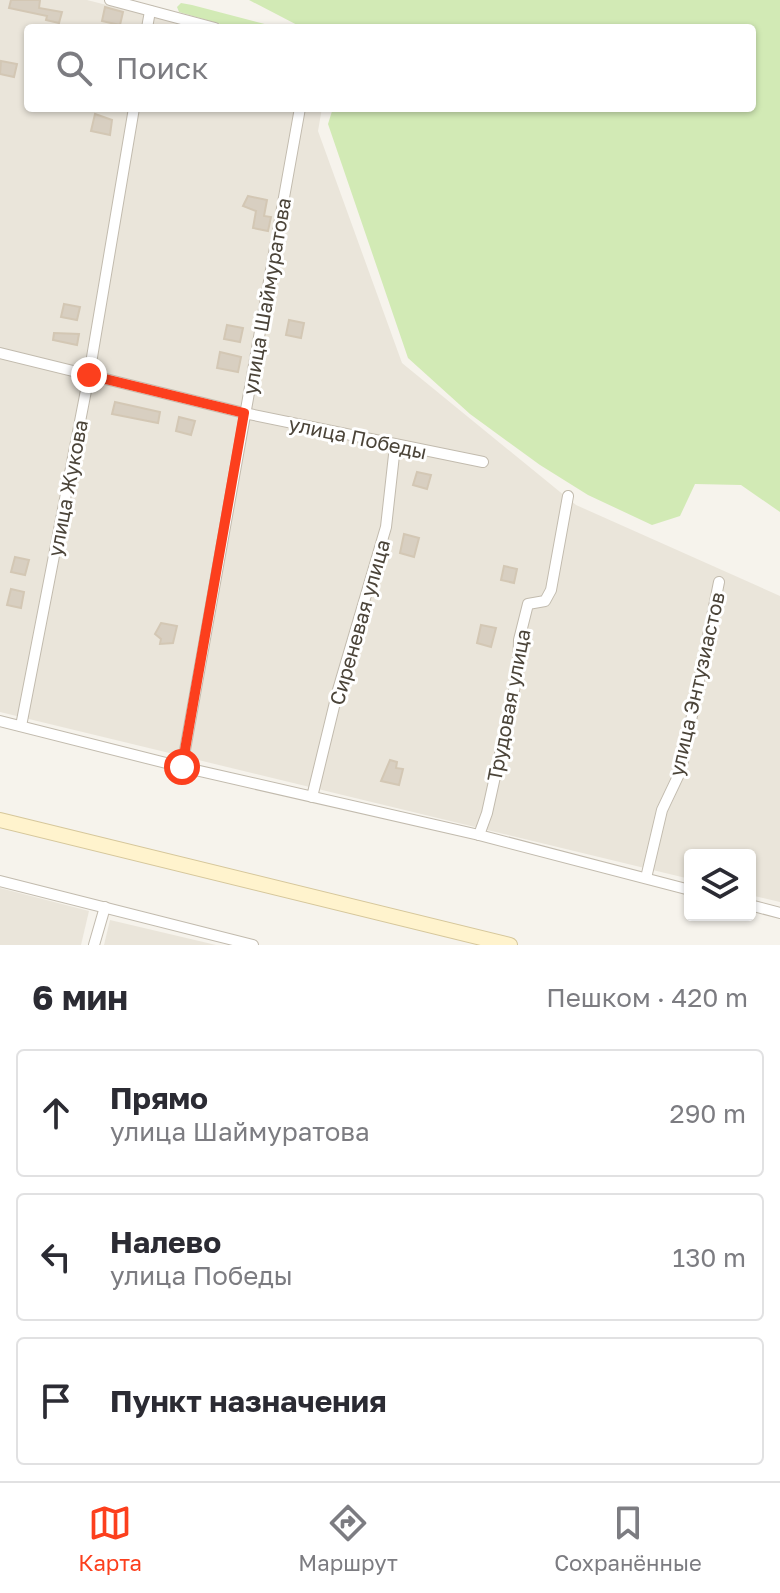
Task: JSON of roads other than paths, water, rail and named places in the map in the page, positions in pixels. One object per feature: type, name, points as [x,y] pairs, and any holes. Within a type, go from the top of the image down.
[{"type":"main road","points":[[0,820],[510,945]]},
{"type":"street","points":[[110,0],[200,24]]},
{"type":"street","points":[[148,24],[150,11]]},
{"type":"street","name":"улица Жукова","points":[[21,726],[89,375],[133,112]]},
{"type":"street","name":"улица Шаймуратова","points":[[182,767],[299,112]]},
{"type":"street","name":"улица Победы","points":[[0,353],[244,413],[483,462]]},
{"type":"street","name":"Сиреневая улица","points":[[312,797],[338,690],[386,527],[395,446]]},
{"type":"street","name":"Трудовая улица","points":[[479,835],[487,813],[518,672],[519,640],[528,604],[545,601],[551,590],[568,496]]},
{"type":"street","name":"улица Энтузиастов","points":[[646,878],[662,810],[681,770],[719,582]]},
{"type":"street","points":[[0,721],[182,767],[479,835],[684,888]]},
{"type":"street","points":[[0,881],[253,945]]},
{"type":"street","points":[[94,945],[105,907]]},
{"type":"street","points":[[756,907],[780,913]]}]
